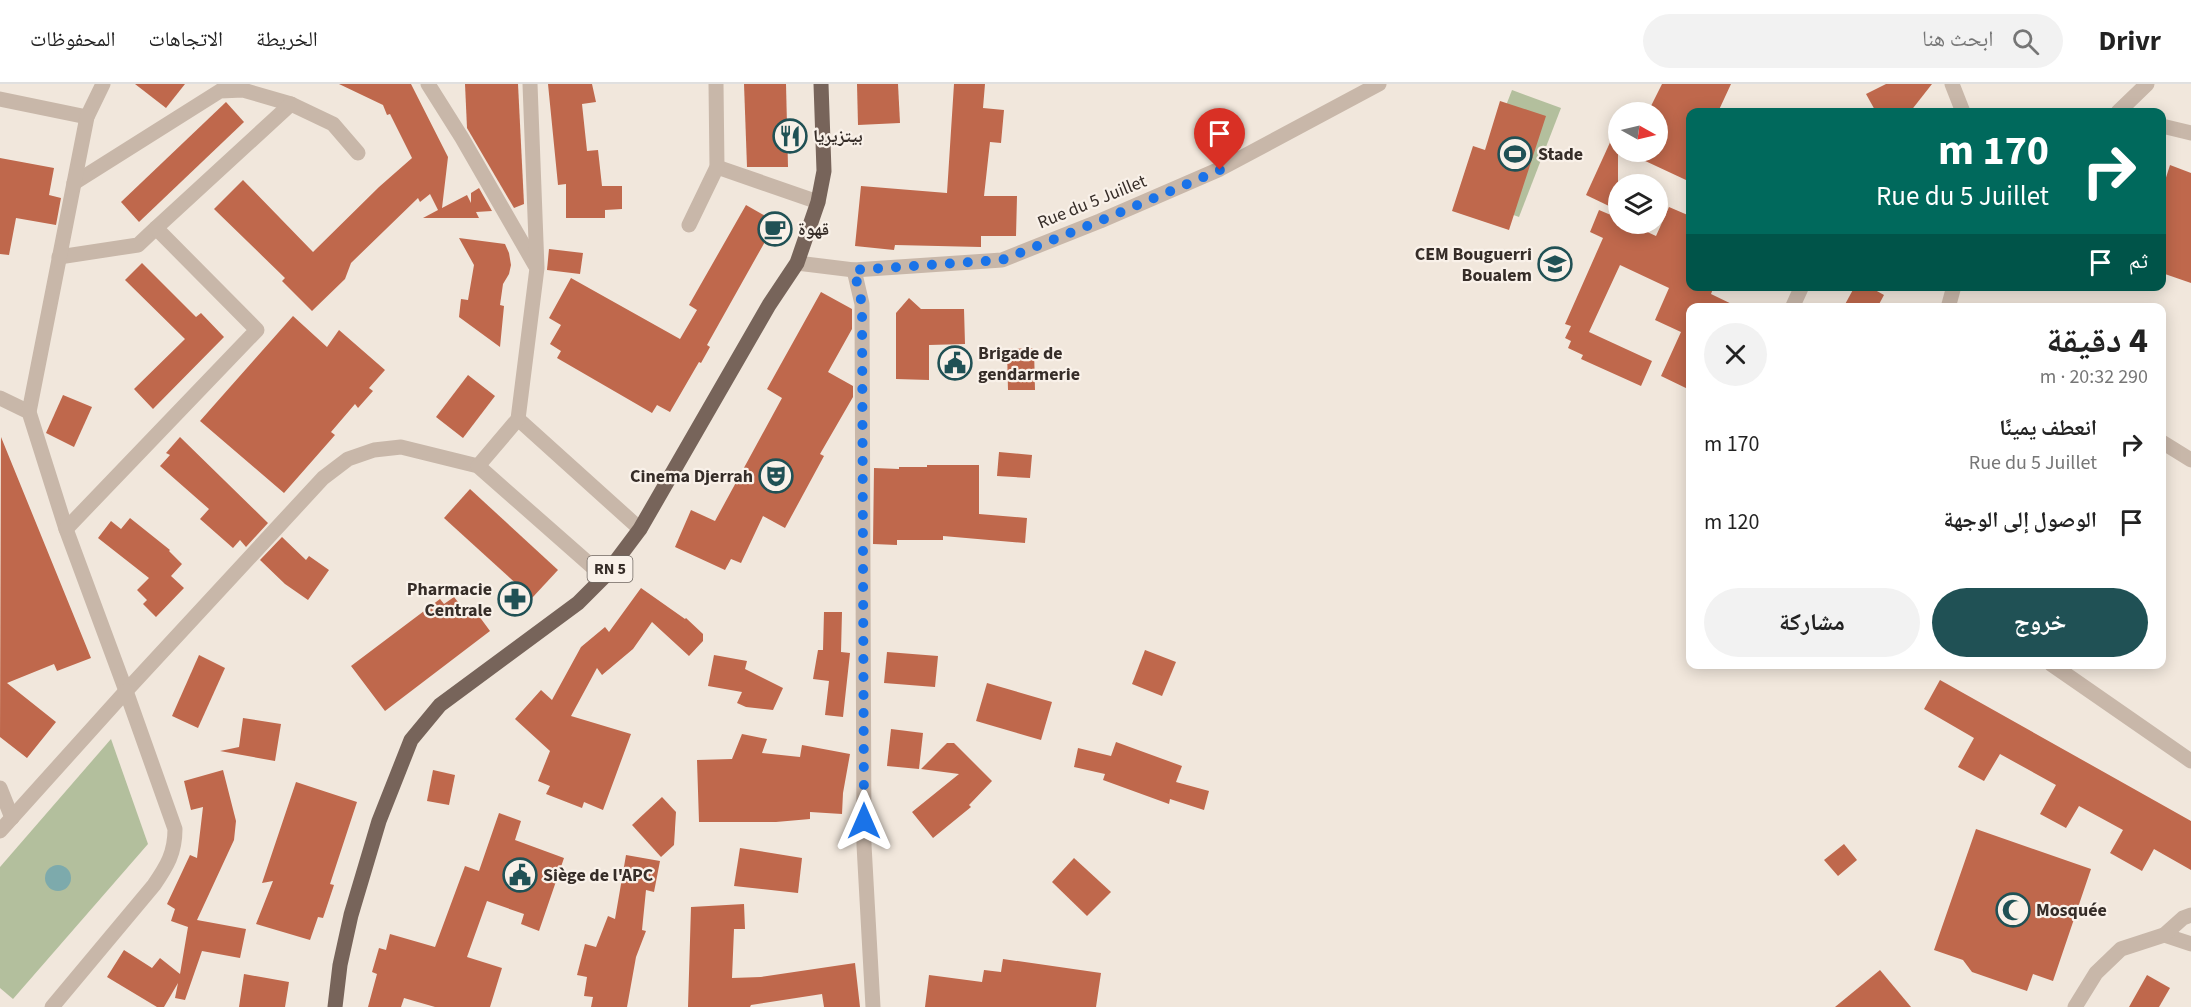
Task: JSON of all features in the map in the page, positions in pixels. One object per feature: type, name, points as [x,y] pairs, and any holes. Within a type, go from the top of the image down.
[{"type":"main road","name":"RN 5","points":[[335,1007],[340,965],[351,915],[379,821],[411,740],[440,705],[578,603],[604,577],[640,529],[769,305],[797,263],[818,202],[824,171],[821,84]]},
{"type":"street","points":[[52,1007],[154,885],[165,869],[175,846],[175,829],[66,529],[29,412],[87,117],[103,84]]},
{"type":"street","points":[[428,84],[537,268]]},
{"type":"street","points":[[478,466],[518,418],[537,268],[530,84]]},
{"type":"street","points":[[689,225],[717,167],[716,84]]},
{"type":"street","name":"Rue du 5 Juillet","points":[[797,263],[854,270],[1002,260],[1220,170],[1379,84]]},
{"type":"street","points":[[1952,84],[1961,108]]},
{"type":"street","points":[[2122,108],[2146,84]]},
{"type":"street","points":[[74,183],[220,91],[243,90],[291,105],[333,124],[358,153]]},
{"type":"street","points":[[0,99],[87,117]]},
{"type":"street","points":[[59,257],[138,245],[291,105]]},
{"type":"street","points":[[2166,127],[2191,133]]},
{"type":"street","points":[[717,167],[818,202]]},
{"type":"street","points":[[66,529],[257,330],[156,228]]},
{"type":"street","points":[[854,270],[862,304],[864,845],[873,1007]]},
{"type":"street","points":[[0,398],[29,412]]},
{"type":"street","points":[[518,418],[640,529]]},
{"type":"street","points":[[2166,444],[2191,460]]},
{"type":"street","points":[[0,831],[297,504],[323,478],[348,459],[374,450],[401,447],[478,466],[604,577]]},
{"type":"street","points":[[2058,669],[2191,761]]},
{"type":"street","points":[[0,788],[12,818]]},
{"type":"street","points":[[2075,1007],[2096,973],[2121,949],[2164,935],[2183,918],[2191,915]]},
{"type":"street","points":[[2164,935],[2191,944]]},
{"type":"green space","name":"Stade","points":[[1512,90],[1561,108],[1519,217],[1470,199]]},
{"type":"green space","points":[[111,739],[148,844],[13,999],[0,988],[0,867]]},
{"type":"water","points":[[58,865],[67,869],[71,878],[67,887],[58,891],[49,887],[45,878],[49,869]]},
{"type":"building","points":[[135,84],[185,84],[166,108]]},
{"type":"building","points":[[339,84],[411,84],[448,157],[442,208],[467,195],[471,203],[471,193],[479,188],[492,211],[476,212],[479,218],[423,218],[438,210],[430,194],[420,202],[418,198],[351,263],[345,279],[312,311],[282,281],[285,278],[214,209],[243,180],[313,252],[412,158],[390,114],[387,115],[383,105]]},
{"type":"building","points":[[465,84],[518,84],[524,204],[514,208],[467,128]]},
{"type":"building","points":[[548,84],[592,84],[596,102],[582,104],[587,151],[598,150],[602,186],[622,186],[622,209],[605,210],[605,218],[566,218],[566,184],[558,185]]},
{"type":"building","points":[[744,84],[786,84],[788,167],[747,167]]},
{"type":"building","points":[[857,84],[898,84],[900,123],[858,125]]},
{"type":"building","points":[[954,84],[985,84],[983,108],[1004,110],[1001,143],[990,142],[984,196],[1017,196],[1016,236],[981,236],[981,247],[895,245],[894,250],[855,246],[861,186],[947,193]]},
{"type":"building","points":[[1662,84],[1731,84],[1720,108],[1686,108],[1686,180],[1647,162],[1668,162],[1668,102],[1653,102]]},
{"type":"building","points":[[1886,84],[1932,84],[1913,108],[1874,108],[1866,94]]},
{"type":"building","name":"Stade","points":[[1500,101],[1546,116],[1509,230],[1452,211],[1473,146],[1485,150]]},
{"type":"building","points":[[226,102],[244,122],[139,222],[121,202]]},
{"type":"building","points":[[1608,147],[1608,162],[1618,162],[1618,174],[1608,174],[1608,206],[1586,195]]},
{"type":"building","points":[[0,158],[54,168],[49,195],[61,198],[56,225],[16,218],[9,255],[0,254]]},
{"type":"building","points":[[2170,165],[2191,173],[2191,283],[2166,274],[2166,178]]},
{"type":"building","points":[[746,205],[776,222],[707,345],[710,347],[670,412],[657,405],[652,413],[557,358],[561,351],[550,344],[561,325],[549,318],[571,278],[680,339],[697,310],[689,305]]},
{"type":"building","points":[[1669,207],[1686,214],[1686,291],[1712,291],[1711,294],[1730,303],[1686,303],[1686,388],[1661,376],[1681,332],[1655,320],[1669,288],[1620,265],[1589,332],[1652,361],[1641,386],[1581,359],[1583,355],[1568,348],[1571,341],[1565,338],[1571,326],[1565,324],[1603,238],[1590,232],[1599,210],[1608,214],[1608,234],[1652,234],[1656,236],[1657,234],[1668,234]]},
{"type":"building","points":[[459,238],[505,244],[509,253],[511,265],[503,284],[500,305],[504,306],[500,347],[459,317],[461,299],[468,300],[474,265]]},
{"type":"building","points":[[549,249],[583,253],[580,274],[547,270]]},
{"type":"building","points":[[142,263],[196,317],[201,313],[224,337],[153,409],[134,389],[185,339],[125,280]]},
{"type":"building","points":[[1852,291],[1877,291],[1884,295],[1880,303],[1846,303]]},
{"type":"building","points":[[821,292],[852,309],[852,329],[828,372],[853,386],[853,397],[820,454],[824,456],[785,528],[763,516],[741,563],[731,559],[725,570],[675,547],[691,510],[715,521],[782,398],[767,389]]},
{"type":"building","points":[[909,298],[921,309],[964,309],[965,344],[929,345],[929,380],[896,379],[896,313]]},
{"type":"building","points":[[293,316],[327,347],[339,330],[385,370],[369,388],[373,391],[358,408],[355,404],[331,432],[335,435],[284,493],[200,421]]},
{"type":"building","points":[[1034,348],[1035,390],[1008,390],[1007,349]]},
{"type":"building","points":[[468,375],[495,396],[463,438],[436,417]]},
{"type":"building","points":[[63,395],[92,407],[74,447],[46,433]]},
{"type":"building","points":[[1,437],[91,658],[57,671],[54,664],[7,683],[56,722],[27,758],[0,737]]},
{"type":"building","points":[[180,437],[268,523],[246,547],[240,540],[233,548],[200,519],[209,509],[160,466],[170,455],[166,453]]},
{"type":"building","points":[[999,452],[1032,455],[1030,478],[997,476]]},
{"type":"building","points":[[927,465],[979,465],[979,514],[1027,518],[1025,543],[943,536],[943,540],[897,540],[897,545],[873,544],[874,468],[899,469],[899,467],[927,467]]},
{"type":"building","points":[[470,489],[558,570],[532,598],[444,518]]},
{"type":"building","points":[[130,518],[170,550],[182,564],[171,576],[184,588],[156,617],[143,604],[147,600],[137,590],[149,578],[98,538],[111,521],[121,529]]},
{"type":"building","points":[[282,537],[306,560],[309,556],[329,570],[308,600],[285,584],[260,560]]},
{"type":"building","points":[[641,588],[686,618],[703,634],[703,641],[689,656],[652,622],[633,649],[602,675],[597,668],[571,716],[631,734],[603,810],[584,802],[582,808],[546,794],[550,786],[538,781],[550,751],[515,719],[541,690],[552,700],[581,647],[605,627],[609,632]]},
{"type":"building","points":[[454,597],[470,617],[476,612],[490,631],[385,711],[351,666],[440,599],[444,604]]},
{"type":"building","points":[[824,612],[842,612],[841,652],[850,653],[843,717],[825,715],[829,681],[813,679],[818,650],[823,650]]},
{"type":"building","points":[[1145,650],[1176,662],[1162,696],[1132,684]]},
{"type":"building","points":[[887,652],[938,656],[935,687],[884,683]]},
{"type":"building","points":[[199,655],[225,668],[198,728],[172,716]]},
{"type":"building","points":[[714,655],[747,661],[745,669],[783,688],[773,710],[746,707],[737,703],[742,692],[708,686]]},
{"type":"building","points":[[1940,680],[2191,821],[2191,870],[2154,849],[2142,871],[2110,853],[2123,830],[2079,806],[2066,828],[2040,814],[2056,785],[2000,754],[1984,781],[1958,767],[1974,738],[1924,709]]},
{"type":"building","points":[[987,683],[1052,702],[1041,740],[976,721]]},
{"type":"building","points":[[243,718],[281,724],[275,761],[220,751],[239,747]]},
{"type":"building","points":[[891,729],[923,733],[919,769],[887,766]]},
{"type":"building","points":[[742,734],[767,739],[762,753],[800,757],[802,745],[850,754],[842,814],[810,812],[810,819],[776,822],[699,822],[697,760],[732,759]]},
{"type":"building","points":[[1116,742],[1182,766],[1176,782],[1209,791],[1204,810],[1170,799],[1169,804],[1103,780],[1105,774],[1074,767],[1078,748],[1111,756]]},
{"type":"building","points":[[947,743],[954,743],[992,781],[969,805],[971,807],[933,838],[912,812],[959,774],[921,769]]},
{"type":"building","points":[[223,770],[236,821],[234,840],[197,920],[246,929],[240,958],[202,951],[185,1000],[175,998],[178,983],[164,1007],[157,1007],[107,977],[124,950],[152,968],[160,958],[180,974],[188,927],[171,921],[175,909],[167,904],[190,855],[197,858],[203,807],[191,810],[184,781]]},
{"type":"building","points":[[433,770],[455,775],[449,805],[427,801]]},
{"type":"building","points":[[296,782],[357,802],[330,884],[334,885],[323,918],[318,917],[310,940],[256,924],[273,881],[262,883]]},
{"type":"building","points":[[662,797],[676,812],[674,845],[661,857],[632,825]]},
{"type":"building","points":[[499,813],[521,821],[515,840],[564,858],[539,931],[521,924],[524,914],[487,901],[467,957],[502,968],[490,1007],[435,1007],[404,998],[401,1007],[368,1007],[377,974],[372,972],[379,948],[386,950],[390,934],[435,947],[465,866],[479,871]]},
{"type":"building","name":"Mosquée","points":[[1976,829],[2091,869],[2053,981],[2033,974],[2027,991],[1972,972],[1963,960],[1934,950]]},
{"type":"building","points":[[1844,844],[1857,860],[1838,876],[1824,860]]},
{"type":"building","points":[[740,848],[802,858],[798,893],[734,886]]},
{"type":"building","points":[[626,855],[660,861],[654,892],[646,890],[642,930],[646,931],[636,957],[627,1007],[591,1007],[593,997],[584,996],[587,977],[577,975],[585,944],[596,947],[608,916],[615,919]]},
{"type":"building","points":[[1074,858],[1111,892],[1087,916],[1052,882]]},
{"type":"building","points":[[744,904],[745,929],[734,929],[732,978],[761,977],[855,963],[860,1007],[824,1007],[822,994],[750,1007],[688,1007],[691,907]]},
{"type":"building","points":[[1003,959],[1101,973],[1096,1007],[925,1007],[929,975],[982,982],[984,970],[1001,972]]},
{"type":"building","points":[[1880,970],[1911,1007],[1835,1007]]},
{"type":"building","points":[[244,974],[289,982],[285,1007],[239,1007]]},
{"type":"building","points":[[2147,975],[2170,988],[2159,1007],[2129,1007]]},
{"type":"place","name":"بيتزيريا","points":[[790,136]]},
{"type":"place","name":"Stade","points":[[1515,154]]},
{"type":"place","name":"قهوة","points":[[775,229]]},
{"type":"place","name":"CEM Bouguerri Boualem","points":[[1555,264]]},
{"type":"place","name":"Brigade de gendarmerie","points":[[955,363]]},
{"type":"place","name":"Cinema Djerrah","points":[[776,476]]},
{"type":"place","name":"Pharmacie Centrale","points":[[515,599]]},
{"type":"place","name":"Siège de l'APC","points":[[520,875]]},
{"type":"place","name":"Mosquée","points":[[2013,910]]},
{"type":"route","points":[[864,821],[862,304],[854,270],[1002,260],[1220,170]]}]
